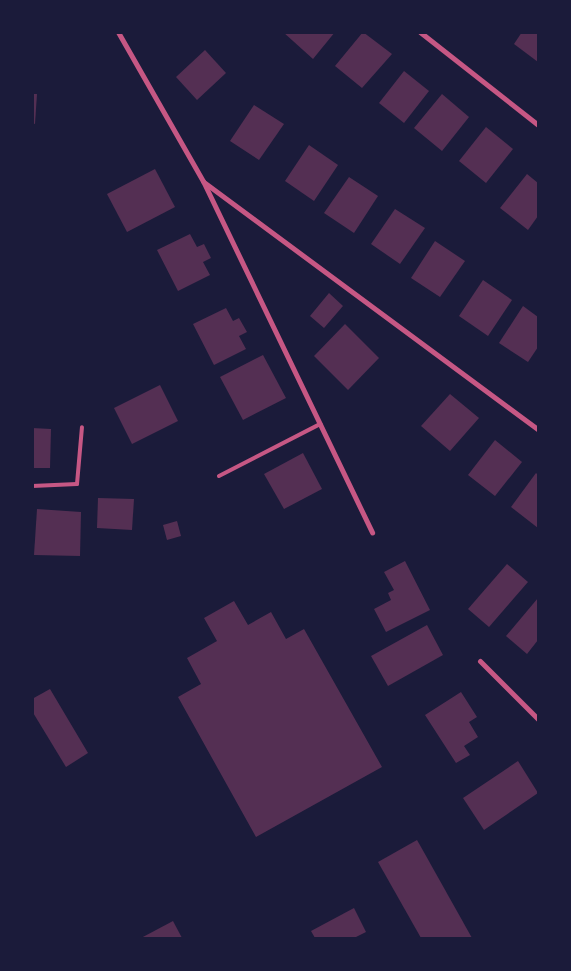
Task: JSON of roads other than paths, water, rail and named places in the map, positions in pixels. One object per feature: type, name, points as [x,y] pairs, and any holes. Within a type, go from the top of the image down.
[{"type":"street","points":[[118,32],[203,181],[372,532]]},
{"type":"street","points":[[420,32],[538,125]]},
{"type":"street","points":[[203,181],[538,429]]},
{"type":"street","points":[[480,661],[538,719]]},
{"type":"lane","points":[[219,476],[320,424]]},
{"type":"lane","points":[[32,486],[77,484],[82,477],[82,427]]}]
